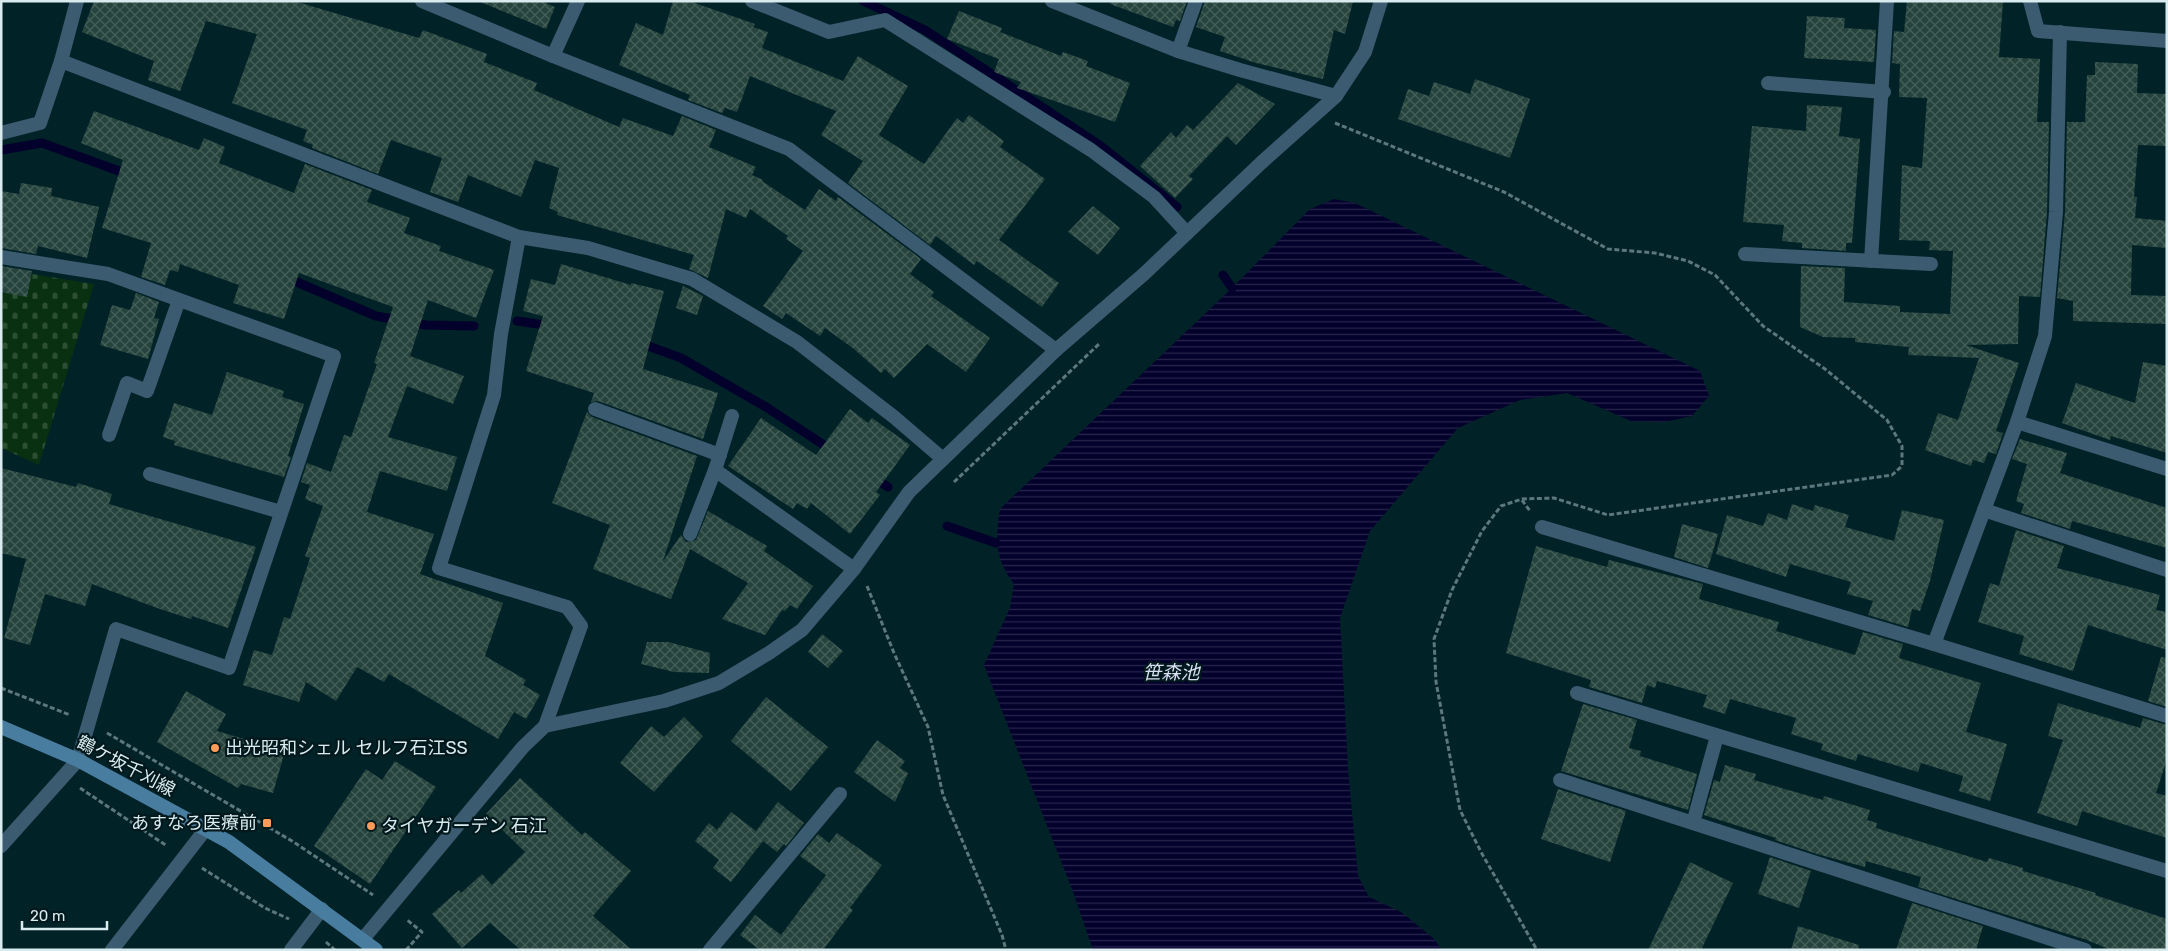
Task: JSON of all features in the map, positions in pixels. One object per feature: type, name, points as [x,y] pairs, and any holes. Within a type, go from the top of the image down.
[{"type":"main road","name":"鶴ケ坂千刈線","points":[[1,727],[78,760],[229,842],[376,950]]},
{"type":"street","points":[[1,133],[40,123],[61,61],[77,1]]},
{"type":"street","points":[[422,1],[553,56],[789,149],[1056,350]]},
{"type":"street","points":[[553,56],[578,1]]},
{"type":"street","points":[[752,1],[829,32],[885,20],[1091,150],[1154,197],[1187,233]]},
{"type":"street","points":[[1052,1],[1178,51],[1336,96]]},
{"type":"street","points":[[1178,51],[1196,1]]},
{"type":"street","points":[[545,726],[664,701],[718,683],[769,653],[802,630],[854,569],[909,492],[1056,350],[1144,274],[1336,96],[1365,52],[1381,1]]},
{"type":"street","points":[[1872,261],[1884,92],[1888,1]]},
{"type":"street","points":[[2030,1],[2038,31],[2167,41]]},
{"type":"street","points":[[1934,644],[2017,422],[2045,336],[2056,212],[2060,32]]},
{"type":"street","points":[[61,61],[519,237],[588,248],[692,279],[797,342],[894,417],[943,459]]},
{"type":"street","points":[[1768,83],[1884,92]]},
{"type":"street","points":[[363,939],[523,747],[545,726],[581,626],[567,607],[439,568],[494,395],[501,334],[519,237]]},
{"type":"street","points":[[1745,254],[1931,264]]},
{"type":"street","points":[[1,257],[108,274],[334,356],[229,668],[116,629],[78,760],[1,846]]},
{"type":"street","points":[[109,435],[127,383],[147,391],[179,300]]},
{"type":"street","points":[[595,409],[720,455]]},
{"type":"street","points":[[690,534],[715,470],[732,416]]},
{"type":"street","points":[[2017,422],[2167,469]]},
{"type":"street","points":[[715,470],[854,569]]},
{"type":"street","points":[[150,474],[282,512]]},
{"type":"street","points":[[1984,510],[2167,570]]},
{"type":"street","points":[[1542,528],[1934,644],[2167,716]]},
{"type":"street","points":[[1577,693],[2167,871]]},
{"type":"street","points":[[1693,823],[1717,736]]},
{"type":"street","points":[[1560,780],[2085,950]]},
{"type":"street","points":[[710,950],[840,794]]},
{"type":"street","points":[[112,950],[205,830]]},
{"type":"street","points":[[291,950],[322,909]]},
{"type":"path","points":[[1333,122],[1504,192],[1608,250],[1655,253],[1688,261],[1715,275],[1763,326],[1825,368],[1887,420],[1902,446],[1902,466],[1892,475],[1608,515],[1554,498],[1522,499],[1501,506],[1482,531],[1452,590],[1434,639],[1436,682],[1460,810],[1537,950]]},
{"type":"path","points":[[950,485],[1102,341]]},
{"type":"path","points":[[872,578],[867,585],[894,653],[928,727],[943,795],[1002,935],[1006,950]]},
{"type":"path","points":[[1,688],[89,722],[292,841],[390,906],[422,932],[406,950]]},
{"type":"green space","points":[[1,269],[94,284],[39,465],[1,448]]},
{"type":"water","name":"笹森池","points":[[1334,199],[1355,203],[1700,371],[1709,396],[1692,416],[1664,422],[1631,421],[1567,393],[1520,400],[1458,428],[1370,531],[1340,618],[1348,770],[1358,876],[1369,897],[1401,912],[1433,938],[1442,950],[1093,950],[1072,889],[984,665],[1010,608],[1014,584],[1003,566],[998,549],[997,530],[1000,509],[1232,288],[1310,209]]},
{"type":"building","points":[[94,1],[294,1],[419,38],[423,30],[487,54],[484,62],[537,83],[534,90],[619,127],[623,118],[673,136],[682,116],[716,130],[709,147],[756,167],[752,175],[763,180],[805,210],[819,189],[836,201],[838,197],[921,259],[910,274],[934,292],[931,296],[990,338],[966,372],[927,344],[894,378],[885,369],[881,373],[854,349],[825,328],[820,336],[786,313],[782,319],[763,306],[803,251],[786,239],[788,236],[750,209],[746,218],[726,209],[708,278],[689,269],[694,255],[557,215],[558,212],[549,208],[559,168],[535,160],[521,197],[468,175],[458,202],[430,192],[442,158],[391,140],[378,174],[312,148],[313,145],[303,141],[307,130],[232,103],[257,34],[206,21],[180,91],[148,80],[154,61],[82,32]]},
{"type":"building","points":[[478,1],[541,1],[555,7],[546,29]]},
{"type":"building","points":[[673,1],[689,1],[755,24],[753,27],[768,32],[762,48],[843,81],[858,56],[908,86],[879,135],[924,164],[957,118],[963,123],[969,115],[1004,141],[1000,147],[1045,179],[999,240],[1059,283],[1042,307],[977,261],[974,265],[936,236],[930,245],[848,183],[863,161],[821,135],[836,111],[750,76],[737,112],[725,108],[722,113],[688,100],[690,95],[619,65],[636,23],[663,35]]},
{"type":"building","points":[[1111,1],[1187,1],[1180,21],[1176,20],[1173,27],[1110,4]]},
{"type":"building","points":[[1205,1],[1353,1],[1345,34],[1334,30],[1323,79],[1256,63],[1220,51],[1225,37],[1196,27]]},
{"type":"building","points":[[1907,1],[2003,1],[1999,57],[2040,59],[2037,122],[2049,122],[2047,212],[2040,297],[2019,296],[2018,344],[1966,345],[2019,363],[1996,431],[2003,433],[1996,454],[1988,452],[1984,463],[1973,460],[1971,466],[1925,450],[1938,413],[1958,420],[1979,358],[1908,355],[1909,347],[1855,342],[1855,338],[1823,337],[1800,327],[1801,266],[1845,268],[1844,302],[1900,306],[1900,312],[1950,314],[1953,251],[1929,250],[1930,241],[1899,240],[1902,165],[1922,168],[1927,98],[1899,97],[1900,64],[1892,63],[1894,31],[1904,32]]},
{"type":"building","points":[[959,11],[1002,28],[1000,32],[1061,56],[1063,52],[1088,61],[1086,66],[1130,83],[1115,122],[1017,88],[1021,82],[994,72],[999,59],[947,39]]},
{"type":"building","points":[[1807,16],[1845,18],[1844,28],[1876,30],[1874,62],[1804,58]]},
{"type":"building","points":[[2095,62],[2138,64],[2137,93],[2167,94],[2167,146],[2138,145],[2134,197],[2137,197],[2135,218],[2167,221],[2167,248],[2132,245],[2131,295],[2167,296],[2167,324],[2073,321],[2073,301],[2057,298],[2065,212],[2067,122],[2085,122],[2087,75],[2095,75]]},
{"type":"building","points":[[1475,79],[1530,99],[1510,158],[1398,119],[1408,89],[1429,96],[1434,82],[1470,94]]},
{"type":"building","points":[[1238,83],[1275,104],[1236,145],[1227,136],[1189,176],[1193,179],[1175,198],[1140,166],[1171,132],[1176,138],[1187,125],[1193,130]]},
{"type":"building","points":[[1807,105],[1842,107],[1839,136],[1860,139],[1852,243],[1846,243],[1846,251],[1802,248],[1802,243],[1782,241],[1784,225],[1743,222],[1752,126],[1806,131]]},
{"type":"building","points":[[94,111],[199,150],[204,138],[225,147],[219,163],[294,193],[305,164],[372,190],[367,202],[410,218],[404,233],[441,246],[439,251],[494,270],[476,318],[428,300],[410,356],[464,376],[453,404],[407,386],[388,437],[457,457],[447,491],[380,471],[367,512],[434,534],[420,574],[503,603],[485,656],[526,680],[523,685],[540,695],[526,719],[514,712],[498,739],[389,674],[384,682],[357,667],[336,701],[306,682],[299,702],[243,685],[254,650],[272,655],[284,617],[290,619],[310,558],[305,556],[323,506],[305,499],[310,485],[301,482],[307,463],[331,472],[344,435],[351,437],[377,364],[374,363],[393,307],[299,273],[284,319],[233,303],[239,285],[180,264],[178,272],[170,270],[165,285],[141,277],[151,243],[102,228],[123,160],[81,143]]},
{"type":"building","points":[[21,183],[52,188],[51,196],[99,207],[87,258],[38,246],[36,254],[1,248],[1,191],[19,194]]},
{"type":"building","points":[[1093,206],[1120,228],[1098,255],[1068,232]]},
{"type":"building","points":[[561,264],[631,285],[631,283],[664,291],[643,369],[718,393],[703,439],[598,401],[591,402],[594,393],[526,371],[543,316],[523,311],[531,279],[555,285]]},
{"type":"building","points":[[1,266],[32,271],[27,297],[1,292]]},
{"type":"building","points":[[683,286],[703,296],[697,315],[676,308]]},
{"type":"building","points":[[136,293],[159,302],[154,318],[159,319],[148,359],[100,345],[112,305],[130,310]]},
{"type":"building","points":[[2143,362],[2167,366],[2167,453],[2111,436],[2110,440],[2062,423],[2076,383],[2135,403]]},
{"type":"building","points":[[227,372],[284,391],[282,397],[304,404],[288,456],[291,457],[284,477],[174,445],[175,441],[163,437],[174,403],[212,415]]},
{"type":"building","points":[[850,409],[868,423],[872,418],[910,445],[876,492],[880,495],[850,534],[811,503],[807,509],[797,503],[793,509],[728,466],[761,418],[816,455]]},
{"type":"building","points":[[587,412],[592,417],[697,456],[663,561],[681,535],[686,542],[696,540],[708,511],[767,546],[764,551],[813,586],[797,609],[790,605],[785,611],[782,610],[765,635],[722,619],[748,583],[690,549],[671,599],[593,569],[610,525],[552,503]]},
{"type":"building","points":[[2020,439],[2067,453],[2060,473],[2167,508],[2167,548],[2072,521],[2070,529],[2021,513],[2024,504],[2016,501],[2027,464],[2012,459]]},
{"type":"building","points":[[1,468],[76,487],[78,483],[112,494],[109,504],[256,547],[228,628],[192,616],[191,619],[160,609],[92,584],[85,606],[45,594],[30,645],[4,638],[26,559],[1,553]]},
{"type":"building","points":[[1792,504],[1813,511],[1815,505],[1849,515],[1845,527],[1894,541],[1902,510],[1944,520],[1930,581],[1920,611],[1912,609],[1908,627],[1868,615],[1873,601],[1847,594],[1851,582],[1790,564],[1786,577],[1716,554],[1727,515],[1763,526],[1768,513],[1787,520]]},
{"type":"building","points":[[1682,524],[1718,534],[1708,568],[1674,557]]},
{"type":"building","points":[[2016,530],[2064,546],[2057,568],[2160,595],[2156,610],[2167,612],[2167,650],[2088,625],[2073,671],[2019,654],[2024,636],[1978,622],[1990,583],[1999,586]]},
{"type":"building","points":[[1536,546],[1607,567],[1609,560],[1703,584],[1699,599],[1779,622],[1776,631],[1855,655],[1863,632],[1903,644],[1899,658],[1981,683],[1966,732],[2007,744],[1990,801],[1959,791],[1963,776],[1921,763],[1918,772],[1858,754],[1856,761],[1821,750],[1823,744],[1791,734],[1796,718],[1730,699],[1725,714],[1703,707],[1707,695],[1657,681],[1655,688],[1647,685],[1642,703],[1589,687],[1591,680],[1506,653]]},
{"type":"building","points":[[822,634],[843,651],[828,668],[808,652]]},
{"type":"building","points":[[647,642],[668,642],[710,653],[709,673],[674,672],[641,664]]},
{"type":"building","points":[[2161,657],[2167,658],[2167,707],[2148,701]]},
{"type":"building","points":[[186,691],[226,714],[217,731],[285,751],[273,793],[241,784],[238,788],[157,742]]},
{"type":"building","points":[[766,697],[828,747],[791,791],[731,741]]},
{"type":"building","points":[[2058,703],[2140,728],[2143,718],[2167,725],[2167,759],[2156,793],[2167,796],[2167,838],[2082,811],[2077,826],[2037,813],[2063,740],[2048,736]]},
{"type":"building","points":[[1583,704],[1637,720],[1629,748],[1641,751],[1640,756],[1697,774],[1688,810],[1561,771]]},
{"type":"building","points":[[684,717],[703,736],[654,792],[620,763],[651,726],[664,737]]},
{"type":"building","points":[[877,740],[905,761],[900,768],[908,773],[895,802],[854,772]]},
{"type":"building","points":[[395,761],[436,787],[370,884],[314,846],[366,769],[382,780]]},
{"type":"building","points":[[1725,765],[1756,774],[1754,780],[1823,800],[1824,796],[1870,810],[1867,820],[1877,823],[1876,828],[1987,862],[1989,858],[2023,868],[2023,871],[2096,893],[2095,895],[2167,919],[2167,950],[2111,950],[2087,940],[1918,887],[1921,877],[1866,861],[1865,867],[1817,854],[1775,840],[1776,838],[1704,815],[1714,780],[1720,782]]},
{"type":"building","points":[[520,778],[582,835],[585,832],[631,871],[593,916],[632,950],[521,950],[490,923],[462,948],[432,914],[459,890],[461,893],[482,874],[492,885],[525,852],[486,814]]},
{"type":"building","points":[[1558,789],[1626,811],[1610,862],[1541,839]]},
{"type":"building","points":[[778,802],[804,823],[786,846],[784,844],[777,852],[763,841],[731,882],[713,868],[719,860],[695,841],[709,823],[717,830],[731,812],[756,831]]},
{"type":"building","points":[[837,833],[882,865],[850,908],[853,910],[823,950],[760,950],[740,935],[755,915],[781,935],[826,875],[800,856],[818,834],[829,843]]},
{"type":"building","points":[[1770,857],[1811,871],[1799,908],[1758,894]]},
{"type":"building","points":[[1690,862],[1733,883],[1701,950],[1648,950]]},
{"type":"building","points":[[1912,903],[1983,926],[1976,950],[1896,950]]},
{"type":"building","points":[[1798,926],[1859,945],[1858,950],[1791,950]]},
{"type":"waterway","points":[[863,1],[925,30],[1101,146],[1177,207]]},
{"type":"waterway","points":[[1,150],[42,143],[130,175]]},
{"type":"waterway","points":[[1223,275],[1232,288]]},
{"type":"waterway","points":[[285,277],[376,316],[426,325],[474,326]]},
{"type":"waterway","points":[[517,321],[551,326]]},
{"type":"waterway","points":[[640,343],[681,358],[766,407],[833,451]]},
{"type":"waterway","points":[[873,477],[888,487]]},
{"type":"waterway","points":[[947,526],[996,543]]},
{"type":"place","name":"出光昭和シェル セルフ石江SS","points":[[215,748]]},
{"type":"place","name":"あすなろ医療前","points":[[267,823]]},
{"type":"place","name":"タイヤガーデン 石江","points":[[371,826]]}]
